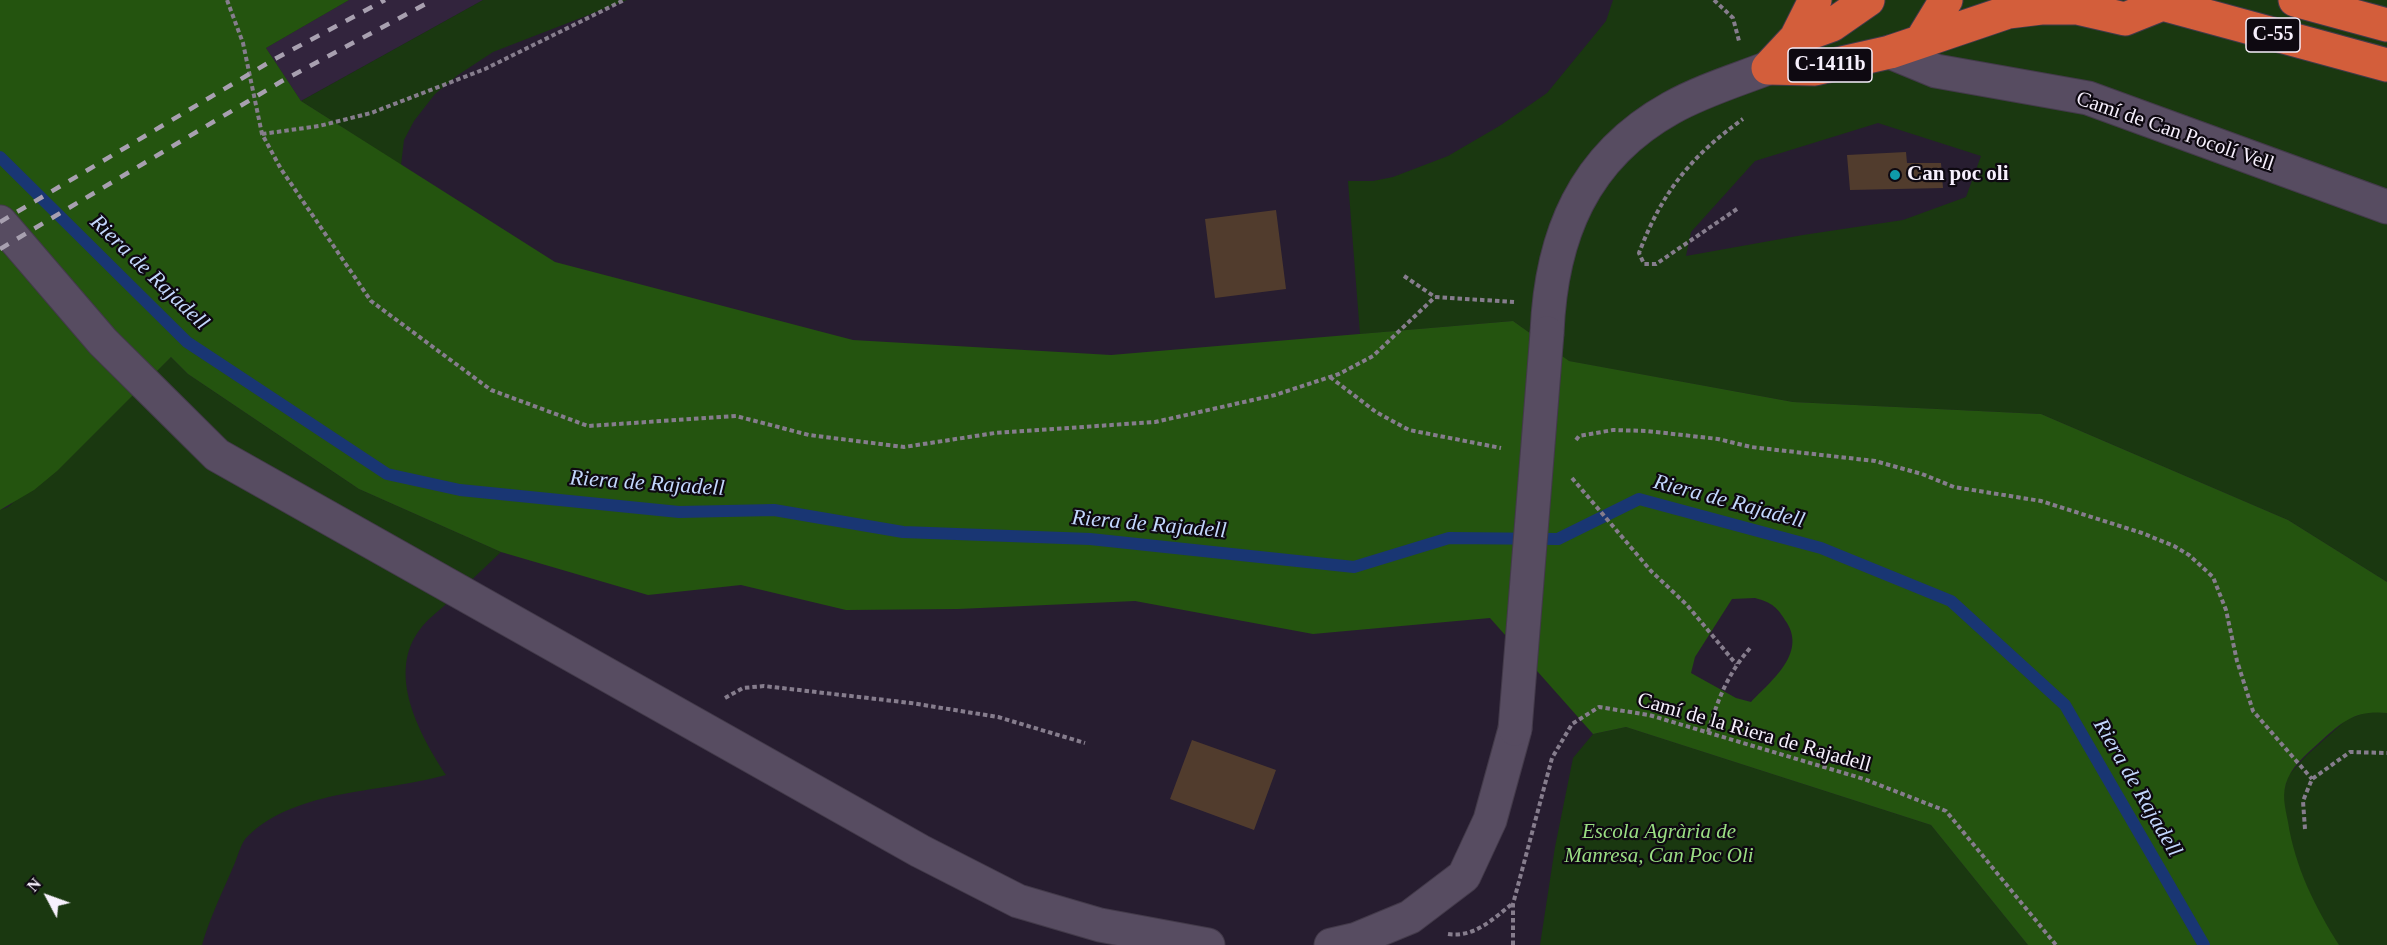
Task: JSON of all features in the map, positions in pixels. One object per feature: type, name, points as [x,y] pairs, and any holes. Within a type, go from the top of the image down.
[{"type":"highway","name":"C-1411b","points":[[1758,72],[1796,38],[1815,0]]},
{"type":"highway","name":"C-1411b","points":[[1796,38],[1832,25],[1868,0]]},
{"type":"highway","points":[[1921,41],[1946,0]]},
{"type":"highway","name":"C-55","points":[[2295,0],[2387,25]]},
{"type":"highway","name":"C-1411b","points":[[1758,72],[1815,69],[1890,52],[2008,12],[2042,8],[2077,8],[2125,19],[2154,2]]},
{"type":"highway","name":"C-55","points":[[2154,2],[2387,65]]},
{"type":"street","name":"Camí de Can Pocolí Vell","points":[[1890,52],[1936,71],[2088,98],[2387,207]]},
{"type":"street","name":"C-1411b","points":[[1331,945],[1357,939],[1410,917],[1464,876],[1490,820],[1515,729],[1551,275],[1574,210],[1596,171],[1620,145],[1648,121],[1674,106],[1758,72]]},
{"type":"street","points":[[0,222],[104,342],[217,455],[889,833],[1018,901],[1100,925],[1208,945]]},
{"type":"path","points":[[227,0],[243,43],[262,134],[281,169],[371,301],[491,390],[588,426],[736,416],[809,435],[903,447],[995,433],[1155,422],[1275,395],[1339,374],[1373,356],[1435,297]]},
{"type":"path","points":[[262,134],[319,126],[371,113],[485,69],[624,0]]},
{"type":"path","points":[[1714,0],[1734,18],[1758,72]]},
{"type":"path","points":[[1713,141],[1671,187],[1655,214],[1639,253],[1644,264],[1656,264],[1737,209]]},
{"type":"path","points":[[1404,276],[1435,297],[1508,302]]},
{"type":"path","points":[[1330,377],[1376,412],[1409,430],[1505,449]]},
{"type":"path","points":[[1573,442],[1579,436],[1596,432],[1647,430],[1718,439],[1751,447],[1875,460],[1922,474],[1954,487],[2041,501],[2142,533],[2174,546],[2189,555],[2213,577],[2226,610],[2237,661],[2253,711],[2312,779]]},
{"type":"path","points":[[1568,472],[1651,571],[1687,605],[1736,664]]},
{"type":"path","points":[[1708,732],[1719,696],[1736,664],[1751,647]]},
{"type":"path","points":[[743,688],[764,686],[911,703],[998,717],[1085,743]]},
{"type":"path","name":"Camí de la Riera de Rajadell","points":[[1513,945],[1513,904],[1552,758],[1572,724],[1599,706],[1649,715],[1864,779],[1946,811],[2055,945]]},
{"type":"path","points":[[2305,829],[2303,801],[2312,779],[2350,752],[2387,753]]},
{"type":"shaded area","points":[[349,0],[483,0],[301,101],[266,48]]},
{"type":"green space","points":[[0,0],[349,0],[266,48],[301,101],[555,262],[853,340],[1111,355],[1513,321],[1569,361],[1793,402],[2041,414],[2288,520],[2387,582],[2387,713],[2359,715],[2337,727],[2298,762],[2288,778],[2285,789],[2285,805],[2291,839],[2301,871],[2314,901],[2339,945],[2028,945],[1931,825],[1626,727],[1593,734],[1490,618],[1313,634],[1135,601],[958,609],[846,610],[741,585],[648,595],[501,552],[359,489],[188,374],[171,357],[57,471],[34,490],[0,510]],"holes":[[[1732,599],[1761,600],[1774,606],[1787,623],[1792,634],[1792,645],[1784,666],[1751,702],[1736,698],[1691,673],[1695,657]]]},
{"type":"green space","points":[[483,0],[627,0],[493,52],[458,75],[435,94],[414,121],[404,140],[401,165],[301,101]]},
{"type":"green space","points":[[1613,0],[2387,0],[2387,582],[2288,520],[2041,414],[1793,402],[1568,361],[1513,321],[1360,334],[1348,181],[1373,181],[1393,177],[1448,156],[1501,125],[1547,93],[1606,21]],"holes":[[[1878,123],[1981,156],[1966,197],[1903,220],[1686,256],[1691,232],[1755,161]]]},
{"type":"green space","points":[[171,357],[188,374],[359,489],[501,552],[426,622],[411,646],[406,664],[406,684],[417,723],[446,775],[316,800],[268,820],[243,842],[202,945],[0,945],[0,510],[8,507]]},
{"type":"green space","points":[[2369,711],[2387,713],[2387,945],[2339,945],[2316,910],[2291,847],[2282,799],[2288,776],[2306,756],[2346,720]]},
{"type":"green space","name":"Escola Agrària de Manresa, Can Poc Oli","points":[[1626,727],[1931,825],[2028,945],[1540,945],[1555,847],[1573,758],[1593,734]]},
{"type":"building","name":"Can poc oli","points":[[1906,152],[1907,163],[1941,163],[1943,188],[1850,190],[1847,155]]},
{"type":"building","points":[[1276,210],[1286,289],[1215,298],[1205,219]]},
{"type":"building","points":[[1192,740],[1276,770],[1254,830],[1170,799]]},
{"type":"waterway","name":"Riera de Rajadell","points":[[0,157],[187,342],[387,474],[460,490],[679,512],[774,510],[903,532],[1090,539],[1354,567],[1449,538],[1558,539],[1639,499],[1821,548],[1951,601],[2065,705],[2204,945]]},
{"type":"railway","points":[[0,222],[273,60],[385,0]]},
{"type":"railway","points":[[0,249],[282,81],[433,0]]},
{"type":"place","name":"Can poc oli","points":[[1895,175]]}]
